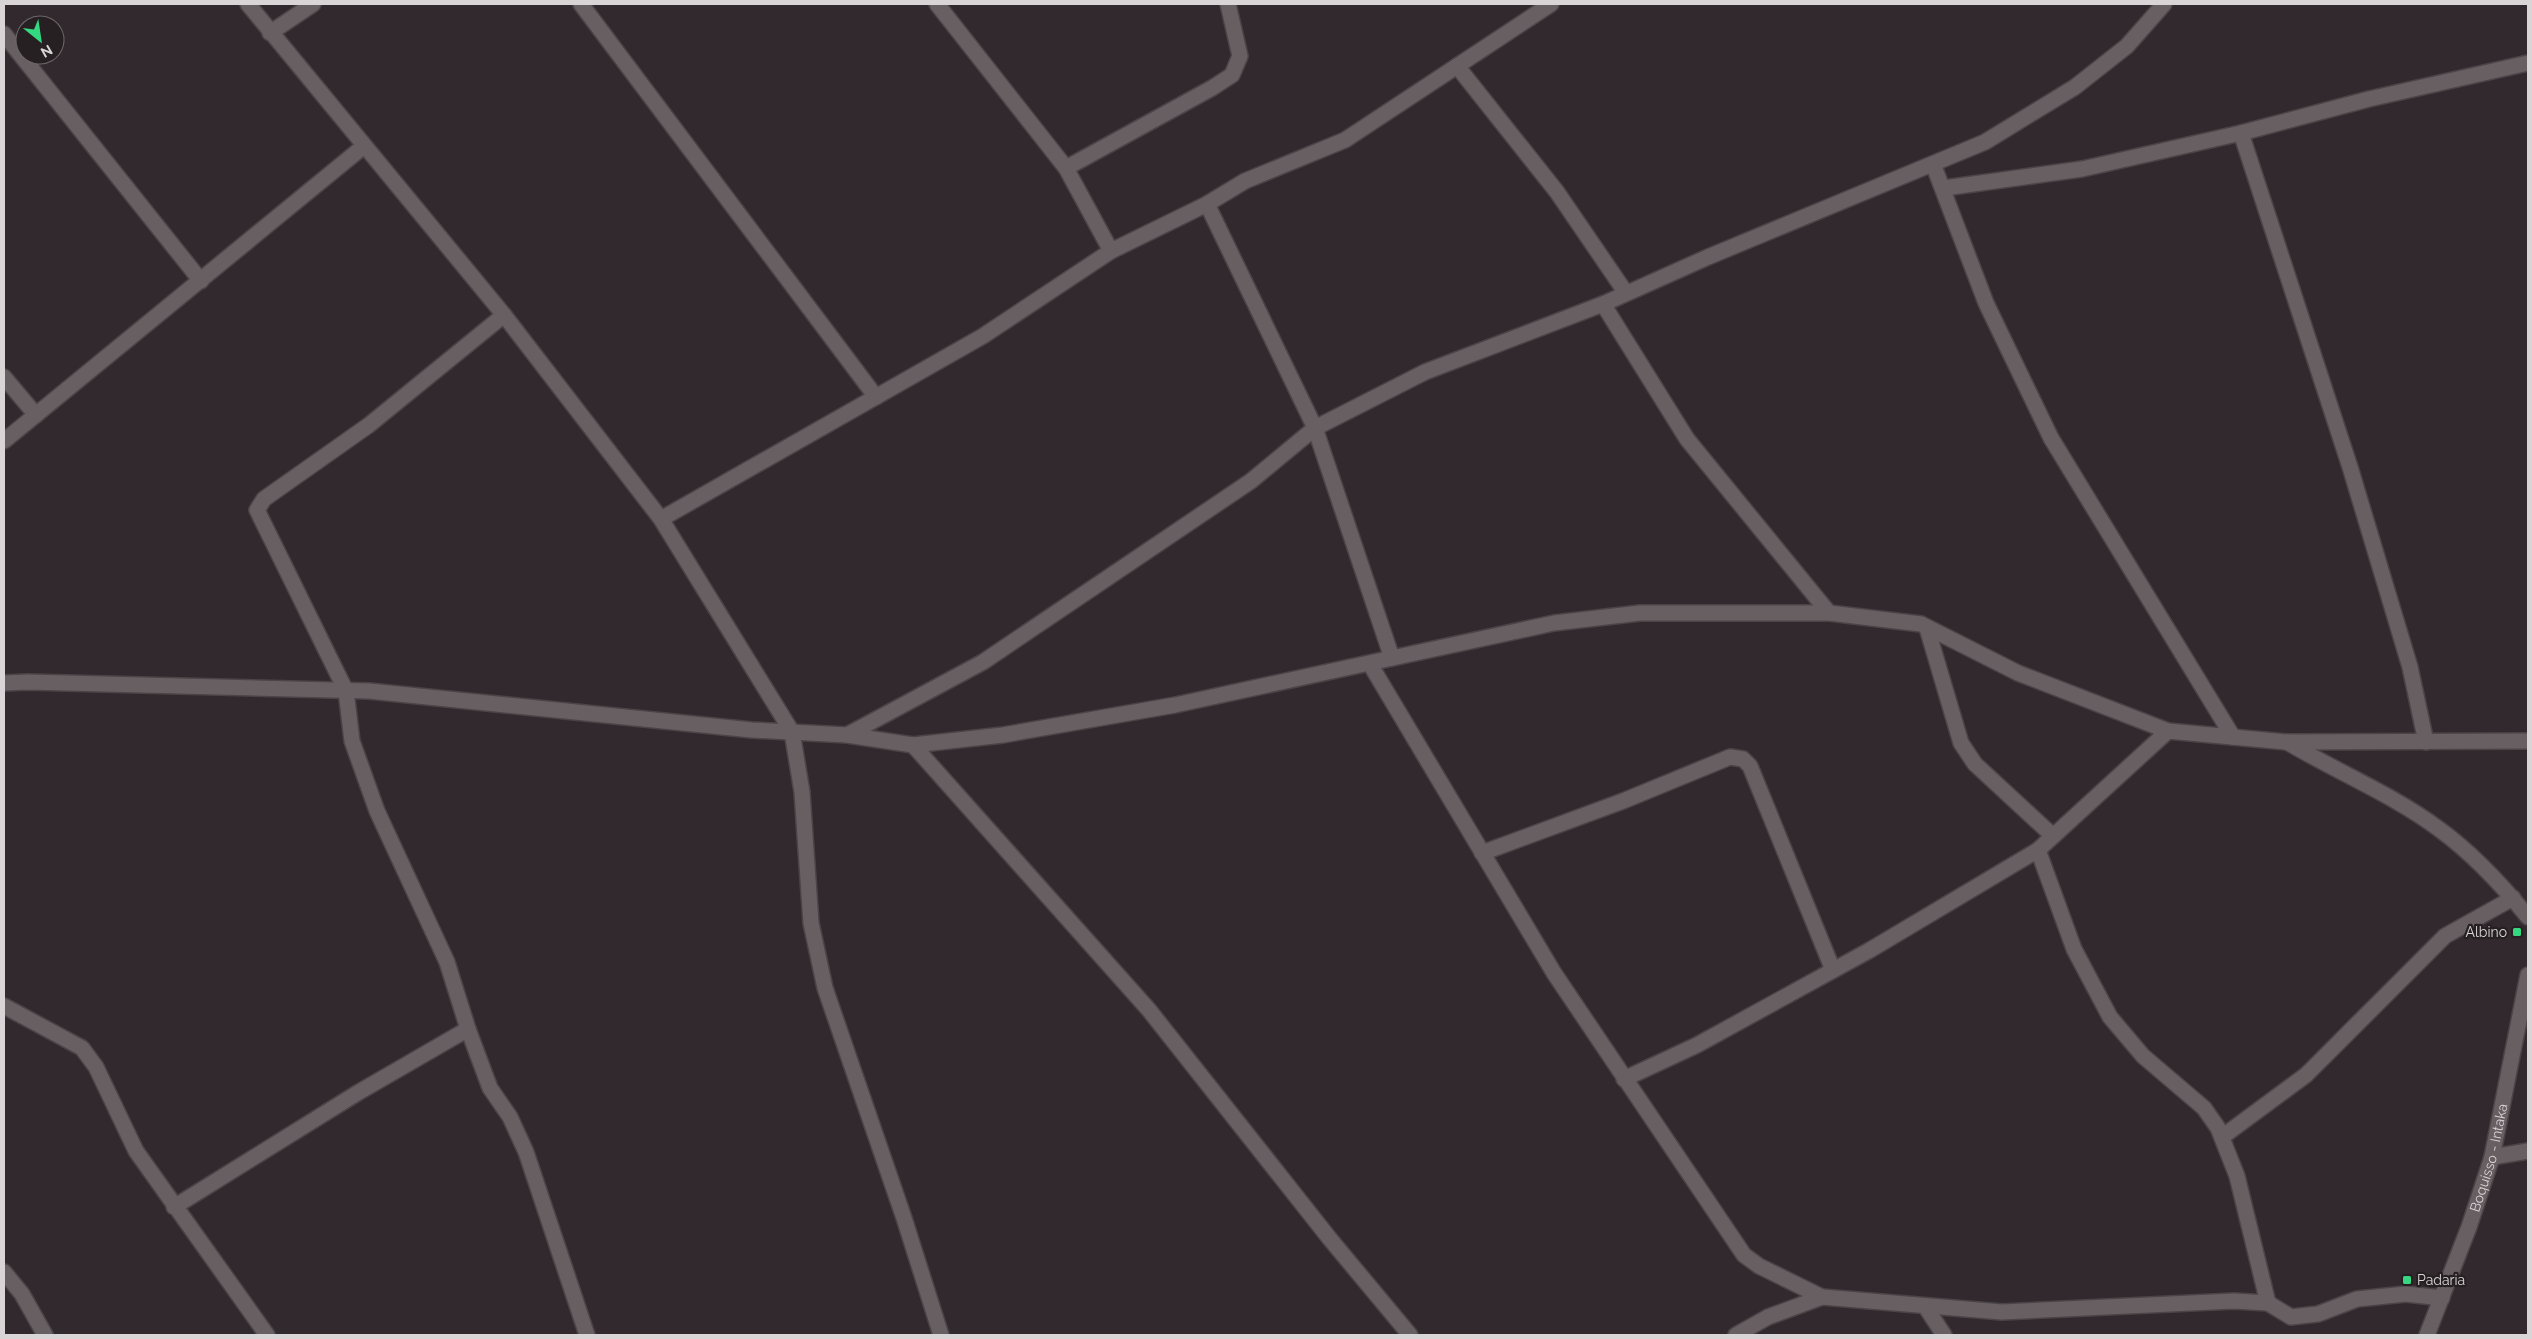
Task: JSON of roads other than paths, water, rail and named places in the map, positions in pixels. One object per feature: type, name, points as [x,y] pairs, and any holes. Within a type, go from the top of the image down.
[{"type":"street","points":[[248,4],[504,316],[662,519],[792,732],[802,792],[811,923],[825,988],[907,1227],[941,1335]]},
{"type":"street","points":[[270,33],[313,4]]},
{"type":"street","points":[[581,4],[876,397]]},
{"type":"street","points":[[937,4],[1066,168],[1111,251]]},
{"type":"street","points":[[1066,168],[1212,88],[1232,74],[1240,56],[1228,4]]},
{"type":"street","points":[[662,519],[983,336],[1111,251],[1207,204],[1244,181],[1345,140],[1551,4]]},
{"type":"street","points":[[847,735],[983,662],[1251,481],[1315,428],[1425,372],[1603,304],[1985,142],[2075,87],[2127,46],[2164,4]]},
{"type":"street","points":[[4,34],[201,281]]},
{"type":"street","points":[[1944,188],[2082,169],[2241,134],[2369,99],[2528,63]]},
{"type":"street","points":[[1457,66],[1557,192],[1626,293]]},
{"type":"street","points":[[2241,134],[2350,467],[2410,667],[2426,742]]},
{"type":"street","points":[[4,441],[364,146]]},
{"type":"street","points":[[1933,164],[1944,188],[1986,303],[2051,438],[2233,737]]},
{"type":"street","points":[[1207,204],[1315,428],[1392,658]]},
{"type":"street","points":[[1603,304],[1687,440],[1829,613]]},
{"type":"street","points":[[504,316],[369,425],[259,504],[258,515],[346,691],[352,742],[377,811],[447,962],[468,1029],[490,1088],[510,1118],[526,1152],[587,1335]]},
{"type":"street","points":[[4,377],[36,414]]},
{"type":"street","points":[[4,684],[28,682],[346,691],[792,732],[847,735],[913,745],[1003,735],[1174,705],[1554,623],[1640,613],[1829,613],[1920,624],[2018,673],[2168,730],[2286,742],[2528,741]]},
{"type":"street","points":[[1927,628],[1961,742],[1975,764],[2053,836]]},
{"type":"street","points":[[1370,664],[1554,973],[1624,1080],[1744,1255],[1759,1266],[1822,1297],[2002,1312],[2133,1304],[2234,1301],[2268,1303],[2292,1317],[2318,1314],[2356,1299],[2406,1294],[2442,1298]]},
{"type":"street","points":[[1624,1080],[1697,1045],[1833,970],[2038,850],[2168,730]]},
{"type":"street","points":[[2286,742],[2367,786],[2439,829],[2501,884],[2528,917]]},
{"type":"street","points":[[913,745],[1149,1010],[1330,1239],[1410,1335]]},
{"type":"street","points":[[1482,853],[1623,801],[1730,757],[1743,759],[1750,766],[1833,970]]},
{"type":"street","points":[[2038,850],[2074,950],[2110,1017],[2144,1056],[2204,1108],[2222,1136],[2237,1176],[2268,1303]]},
{"type":"street","points":[[2222,1136],[2306,1075],[2445,936],[2513,898]]},
{"type":"street","name":"Boquisso - Intaka","points":[[2427,1335],[2469,1228],[2492,1157],[2528,975]]},
{"type":"street","points":[[4,1006],[82,1048],[96,1067],[136,1151],[174,1207],[267,1335]]},
{"type":"street","points":[[174,1207],[359,1092],[468,1029]]},
{"type":"street","points":[[2492,1157],[2528,1151]]},
{"type":"street","points":[[4,1272],[22,1294],[46,1335]]},
{"type":"street","points":[[1736,1335],[1768,1317],[1822,1297]]},
{"type":"street","points":[[1925,1306],[1944,1335]]},
{"type":"place","name":"Albino","points":[[2517,932]]},
{"type":"place","name":"Padaria","points":[[2407,1280]]}]
